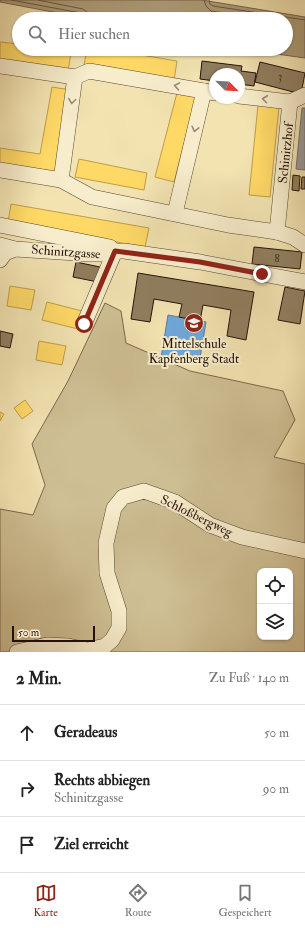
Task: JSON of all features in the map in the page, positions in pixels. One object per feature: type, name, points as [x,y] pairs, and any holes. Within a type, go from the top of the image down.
[{"type":"street","points":[[0,66],[75,77],[89,71],[209,92]]},
{"type":"street","points":[[62,180],[75,77]]},
{"type":"street","points":[[175,213],[209,95]]},
{"type":"street","points":[[245,97],[290,102],[305,95]]},
{"type":"street","name":"Schinitzhof","points":[[277,232],[290,102]]},
{"type":"street","points":[[0,170],[62,180],[92,197],[228,225],[277,232],[293,237],[305,246]]},
{"type":"street","points":[[0,225],[120,251],[84,324]]},
{"type":"street","name":"Schinitzgasse","points":[[0,245],[15,249],[91,254],[108,254],[120,251],[200,262],[305,282]]},
{"type":"street","name":"Schinitzgasse","points":[[0,260],[5,253],[15,249]]},
{"type":"street","name":"Schloßbergweg","points":[[17,652],[47,646],[68,646],[88,650],[105,646],[112,640],[119,628],[119,611],[107,573],[106,543],[114,508],[123,497],[144,491],[175,502],[210,524],[242,537],[305,551]]},
{"type":"shaded area","points":[[105,303],[121,311],[126,343],[190,371],[283,391],[295,420],[274,457],[305,464],[305,652],[0,652],[0,509],[33,515],[45,485],[32,444],[68,381]]},
{"type":"water","points":[[0,0],[202,0],[275,12],[53,12],[0,2]]},
{"type":"water","points":[[293,15],[305,17],[305,58],[291,56],[293,56]]},
{"type":"building: Wohnen","points":[[0,42],[12,43],[12,56],[70,56],[68,72],[0,61]]},
{"type":"building: Wohnen","points":[[86,56],[147,56],[177,61],[174,81],[84,65]]},
{"type":"building: Wohnen","points":[[52,87],[71,90],[56,176],[0,167],[0,148],[40,154]]},
{"type":"building: Wohnen","points":[[178,89],[197,94],[174,182],[155,177]]},
{"type":"building: Wohnen","points":[[258,105],[279,107],[270,197],[249,195]]},
{"type":"building: Wohnen","points":[[79,159],[147,173],[144,190],[75,177]]},
{"type":"building: Wohnen","points":[[11,204],[149,228],[145,247],[8,223]]},
{"type":"building: Wohnen","points":[[10,286],[35,290],[31,310],[7,306]]},
{"type":"building: Wohnen","points":[[47,302],[82,311],[78,329],[42,320]]},
{"type":"building: Wohnen","points":[[39,341],[66,346],[62,365],[36,360]]},
{"type":"building: Wohnen","points":[[25,400],[33,411],[22,419],[14,408]]},
{"type":"building: Wohnen","points":[[0,412],[4,414],[0,421]]},
{"type":"building: Schulen","points":[[168,315],[206,322],[199,364],[161,358]]},
{"type":"building: Industrie","points":[[302,108],[305,108],[305,170],[296,169]]},
{"type":"building: Sonstige","points":[[202,61],[242,66],[242,68],[209,68],[209,80],[200,79]]},
{"type":"building: Sonstige","points":[[260,62],[305,73],[301,94],[255,82]]},
{"type":"building: Sonstige","points":[[245,72],[256,73],[254,86],[245,85]]},
{"type":"building: Sonstige","points":[[293,175],[300,176],[299,191],[292,190]]},
{"type":"building: Sonstige","points":[[302,177],[305,177],[305,189],[301,189]]},
{"type":"building: Sonstige","points":[[254,247],[302,252],[300,269],[252,264]]},
{"type":"building: Sonstige","points":[[76,262],[100,267],[98,282],[73,277]]},
{"type":"building: Sonstige","points":[[138,273],[254,292],[246,340],[227,336],[231,310],[203,305],[200,321],[179,317],[182,304],[154,299],[150,322],[131,319]]},
{"type":"building: Sonstige","points":[[285,287],[305,291],[300,324],[278,320]]},
{"type":"building: Sonstige","points":[[0,331],[13,334],[10,348],[0,346]]},
{"type":"place","name":"Mittelschule Kapfenberg Stadt","points":[[194,323]]},
{"type":"route","points":[[84,324],[115,251],[200,262],[262,274]]}]
